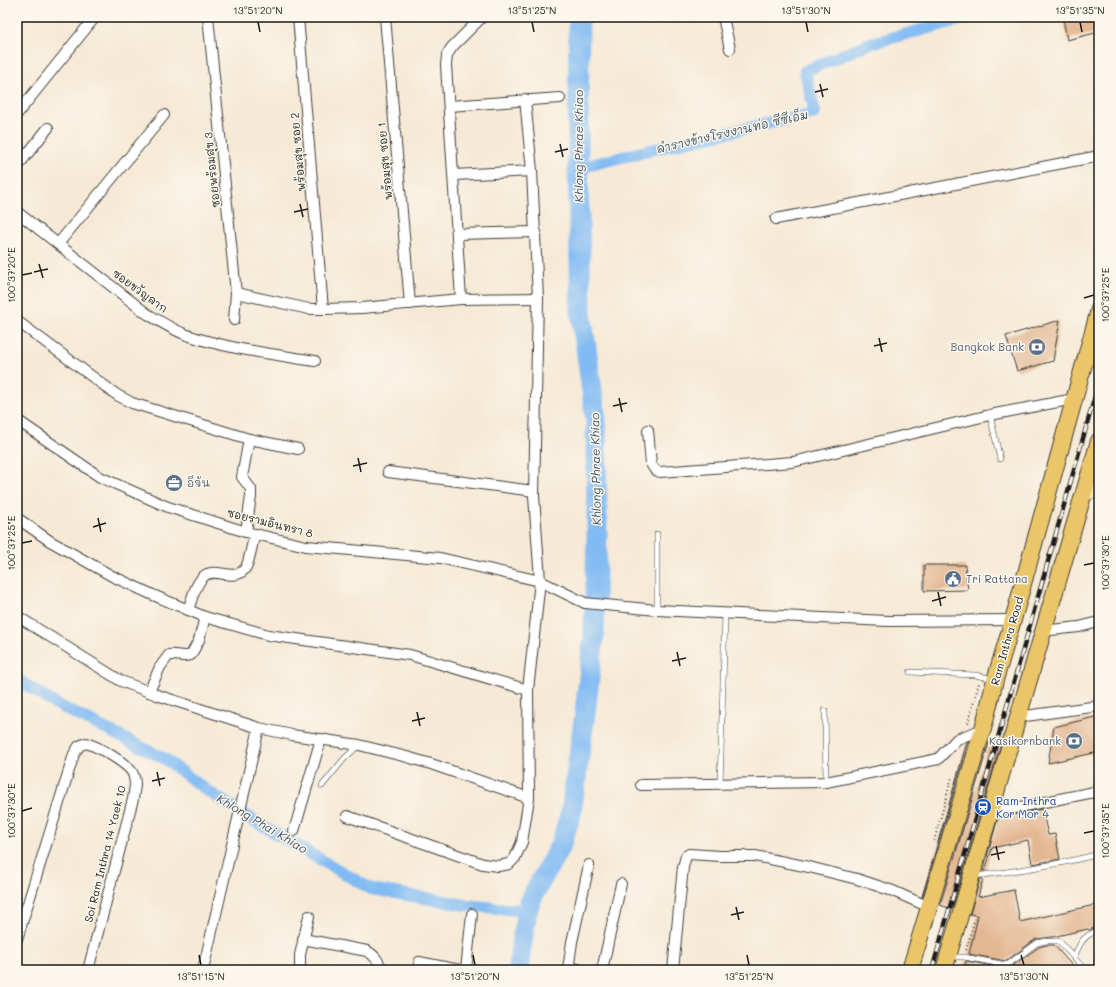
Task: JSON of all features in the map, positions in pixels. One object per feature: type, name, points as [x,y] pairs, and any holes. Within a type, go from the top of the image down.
[{"type":"main road","name":"Ram Inthra Road","points":[[910,970],[983,729],[988,678],[1014,620],[1099,310]]},
{"type":"main road","points":[[946,963],[1042,631],[1099,442]]},
{"type":"street","points":[[17,114],[95,17]]},
{"type":"street","name":"ซอยพร้อมสุข 3","points":[[208,17],[236,293],[234,320]]},
{"type":"street","name":"พร้อมสุข ซอย 2","points":[[298,17],[323,309]]},
{"type":"street","name":"พร้อมสุข ซอย 1","points":[[385,17],[410,304]]},
{"type":"street","points":[[461,299],[446,65],[447,55],[452,47],[482,17]]},
{"type":"street","points":[[723,17],[730,49]]},
{"type":"street","points":[[449,106],[525,99],[560,98]]},
{"type":"street","points":[[347,816],[483,864],[498,866],[509,864],[515,858],[522,842],[528,798],[528,690],[540,581],[534,491],[538,298],[536,232],[525,99]]},
{"type":"street","points":[[58,244],[164,115]]},
{"type":"street","points":[[17,167],[48,128]]},
{"type":"street","points":[[776,219],[1099,156]]},
{"type":"street","points":[[454,175],[532,171]]},
{"type":"street","name":"ซอยขวัญลาก","points":[[17,212],[146,313],[186,334],[257,351],[315,361]]},
{"type":"street","points":[[458,234],[536,232]]},
{"type":"street","points":[[236,293],[309,309],[362,308],[461,299],[538,298]]},
{"type":"street","points":[[17,320],[117,395],[132,403],[249,439],[298,449]]},
{"type":"street","points":[[648,430],[651,464],[655,470],[660,472],[793,462],[990,415],[1074,399]]},
{"type":"street","name":"ซอยรามอินทรา 8","points":[[17,420],[100,477],[168,507],[250,533],[306,546],[440,558],[540,581],[585,603],[604,606],[725,614],[877,620],[1014,620]]},
{"type":"street","points":[[188,610],[197,587],[202,578],[208,573],[228,575],[240,573],[246,567],[250,533],[251,489],[242,477],[249,439]]},
{"type":"street","points":[[388,472],[534,491]]},
{"type":"street","points":[[1083,493],[1099,490]]},
{"type":"street","points":[[17,518],[50,541],[112,576],[205,617],[268,635],[410,655],[528,690]]},
{"type":"street","points":[[17,616],[121,681],[149,692],[259,728],[292,735],[360,745],[431,764],[528,798]]},
{"type":"street","points":[[149,692],[160,667],[169,656],[174,654],[187,657],[191,655],[199,640],[205,617]]},
{"type":"street","points":[[1042,631],[1079,627],[1099,622]]},
{"type":"street","points":[[1018,717],[1099,706]]},
{"type":"street","points":[[203,970],[259,728]]},
{"type":"street","points":[[641,785],[720,785],[826,782],[938,759],[957,738],[983,729]]},
{"type":"street","points":[[294,831],[321,739]]},
{"type":"street","name":"Soi Ram Inthra 14 Yaek 10","points":[[17,939],[74,754],[79,746],[86,743],[93,745],[125,765],[133,772],[136,782],[133,799],[88,970]]},
{"type":"street","points":[[990,813],[1099,791]]},
{"type":"street","points":[[673,970],[683,867],[686,856],[689,854],[755,856],[809,867],[856,879],[893,891],[929,907]]},
{"type":"street","points":[[581,970],[568,968],[589,865]]},
{"type":"street","points":[[602,970],[621,884]]},
{"type":"street","points":[[466,970],[472,914]]},
{"type":"street","points":[[300,970],[300,955],[309,916]]},
{"type":"street","points":[[303,939],[367,951],[373,954],[378,960],[382,970]]},
{"type":"street","points":[[419,962],[460,970]]},
{"type":"lane","points":[[990,415],[1000,459]]},
{"type":"lane","points":[[657,534],[657,610]]},
{"type":"lane","points":[[720,785],[725,614]]},
{"type":"lane","points":[[910,672],[988,678]]},
{"type":"lane","points":[[825,711],[826,782]]},
{"type":"lane","points":[[322,786],[344,759],[360,745]]},
{"type":"lane","points":[[972,876],[1032,869],[1099,854]]},
{"type":"lane","points":[[1074,958],[1079,946],[1088,934],[1099,930]]},
{"type":"lane","points":[[946,963],[964,958],[1007,965],[1037,943],[1059,941],[1085,970]]},
{"type":"path","points":[[967,725],[988,678]]},
{"type":"path","points":[[933,843],[952,777]]},
{"type":"path","points":[[964,958],[975,918]]},
{"type":"building","points":[[1099,17],[1099,32],[1067,40],[1063,18]]},
{"type":"building","points":[[1060,320],[1053,361],[1017,371],[1006,336]]},
{"type":"building","points":[[924,565],[965,565],[968,590],[924,591]]},
{"type":"building","points":[[1099,716],[1099,752],[1048,763],[1054,727]]},
{"type":"building","points":[[969,741],[922,897],[967,742]]},
{"type":"building","points":[[989,743],[1000,746],[952,909],[940,905]]},
{"type":"building","points":[[1042,809],[1048,835],[1055,834],[1060,859],[1032,864],[1028,840],[992,848],[985,871],[983,871],[998,818]]},
{"type":"building","points":[[980,879],[983,879],[978,897],[1014,890],[1020,922],[1099,904],[1099,926],[1089,930],[1036,939],[1006,961],[969,954],[978,916],[970,914]]},
{"type":"building","points":[[1054,945],[1076,970],[964,970],[966,961],[1008,969],[1039,947]]},
{"type":"waterway","name":"Khlong Phrae Khiao","points":[[518,970],[527,911],[531,899],[561,844],[571,813],[585,713],[594,633],[597,537],[596,420],[581,312],[578,168],[579,17]]},
{"type":"waterway","name":"ลำรางข้างโรงงานท่อ ซีซีเอ็ม","points":[[578,168],[650,150],[815,113],[805,71],[868,44],[971,17]]},
{"type":"waterway","name":"Khlong Phai Khiao","points":[[17,679],[54,703],[165,759],[206,790],[256,822],[371,889],[466,905],[527,911]]},
{"type":"railway","points":[[932,970],[1099,382]]},
{"type":"place","name":"Bangkok Bank","points":[[1037,347]]},
{"type":"place","name":"อีจัน","points":[[174,483]]},
{"type":"place","name":"Tri Rattana","points":[[953,579]]},
{"type":"place","name":"Kasikornbank","points":[[1074,741]]},
{"type":"place","name":"Ram Inthra Kor Mor 4","points":[[983,807]]}]
